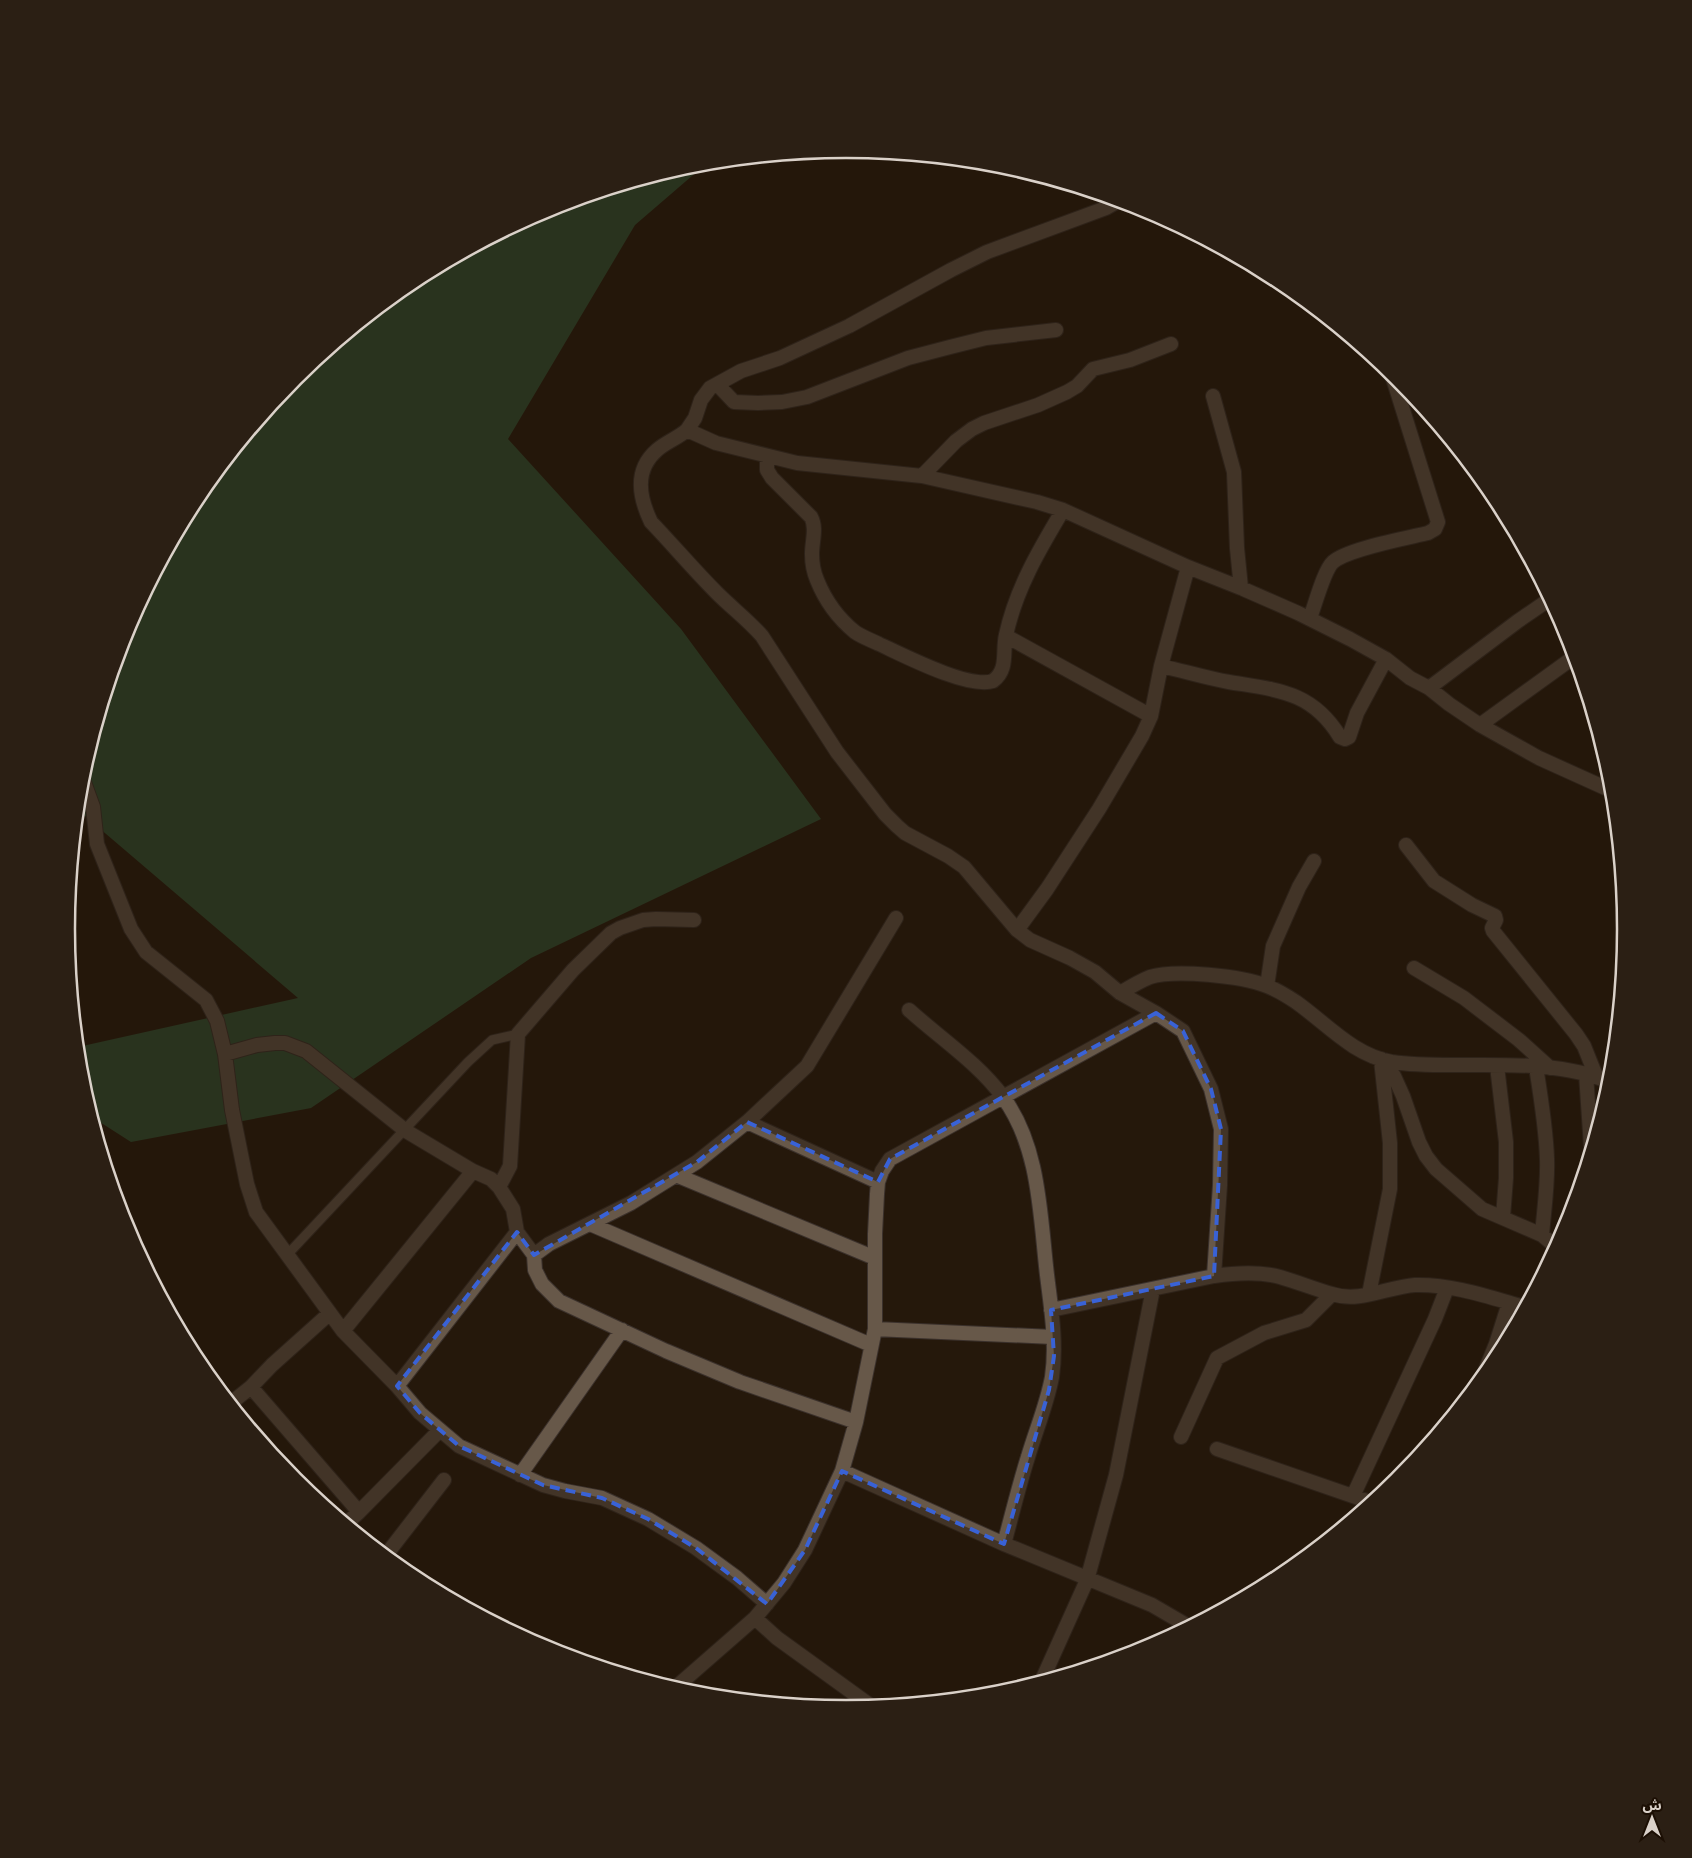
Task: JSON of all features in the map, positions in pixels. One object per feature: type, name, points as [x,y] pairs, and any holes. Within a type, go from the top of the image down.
[{"type":"street","points":[[1111,205],[1028,239],[987,252],[849,326],[780,358],[741,371],[710,388],[704,394],[695,418],[687,430],[657,450],[649,460],[641,474],[641,495],[652,522],[717,593],[750,622],[762,636],[837,752],[885,814],[905,833],[948,856],[964,867],[1018,930],[1030,940],[1070,958],[1095,972],[1120,993],[1156,1013],[1182,1032],[1211,1090],[1221,1129],[1220,1185],[1214,1276]]},
{"type":"street","points":[[717,384],[734,402],[782,402],[807,397],[908,358],[986,338],[1056,330]]},
{"type":"street","points":[[922,476],[956,441],[972,429],[1038,405],[1067,392],[1077,386],[1093,369],[1130,360],[1172,344]]},
{"type":"street","points":[[1310,618],[1328,570],[1333,562],[1345,554],[1428,533],[1435,529],[1438,522],[1397,390]]},
{"type":"street","points":[[1213,396],[1234,472],[1237,548],[1241,588]]},
{"type":"street","points":[[687,430],[716,442],[766,457],[797,463],[922,476],[1029,500],[1063,510],[1188,567],[1310,618],[1386,659],[1410,678],[1429,688],[1480,725],[1539,758],[1603,787]]},
{"type":"street","points":[[766,457],[766,470],[811,517],[815,524],[812,555],[817,579],[838,615],[857,634],[927,666],[956,676],[983,682],[994,681],[1001,672],[1004,665],[1006,636],[1022,583],[1063,510]]},
{"type":"street","points":[[1018,930],[1099,809],[1128,762],[1151,716],[1161,666],[1188,567]]},
{"type":"street","points":[[1429,688],[1544,603]]},
{"type":"street","points":[[1006,636],[1151,716]]},
{"type":"street","points":[[1161,666],[1228,682],[1270,688],[1290,694],[1320,710],[1340,737],[1345,740],[1349,737],[1357,713],[1386,659]]},
{"type":"street","points":[[1480,725],[1568,661]]},
{"type":"street","points":[[88,793],[92,807],[97,844],[131,929],[146,952],[206,1000],[217,1020],[226,1054],[232,1110],[253,1204],[260,1219],[344,1331],[420,1413],[459,1446],[543,1485],[602,1498],[648,1519],[696,1548],[737,1578],[767,1604]]},
{"type":"street","points":[[1406,845],[1434,881],[1495,918],[1493,931],[1584,1046],[1591,1075],[1591,1129]]},
{"type":"street","points":[[1267,986],[1273,946],[1299,887],[1314,861]]},
{"type":"street","points":[[534,1255],[549,1244],[631,1203],[697,1162],[747,1122],[806,1066],[896,918]]},
{"type":"street","points":[[499,1187],[510,1166],[518,1034],[573,970],[612,933],[630,923],[642,920],[694,920]]},
{"type":"street","points":[[1414,968],[1464,998],[1519,1040],[1550,1068]]},
{"type":"street","points":[[1120,993],[1150,977],[1169,974],[1231,978],[1267,986],[1298,1003],[1352,1045],[1380,1059],[1418,1065],[1550,1068],[1591,1075],[1602,1079]]},
{"type":"street","points":[[909,1010],[972,1064],[1003,1097],[1015,1117],[1033,1169],[1039,1199],[1051,1310],[1053,1365],[1049,1390],[1024,1469],[1004,1544]]},
{"type":"street","points":[[682,1682],[755,1618],[784,1583],[805,1550],[842,1471],[856,1422],[875,1329],[878,1182],[882,1171],[890,1159],[1156,1013]]},
{"type":"street","points":[[226,1054],[265,1044],[285,1043],[306,1051],[406,1130],[473,1171],[491,1179],[499,1187],[513,1209],[517,1232],[534,1255],[535,1270],[542,1284],[559,1301],[570,1308],[740,1382],[856,1422]]},
{"type":"street","points":[[1380,1059],[1399,1086],[1426,1156],[1447,1180],[1474,1203],[1487,1211],[1542,1235],[1550,1242]]},
{"type":"street","points":[[1369,1294],[1388,1205],[1391,1172],[1388,1120],[1380,1059]]},
{"type":"street","points":[[1497,1066],[1506,1142],[1504,1217]]},
{"type":"street","points":[[1536,1067],[1543,1111],[1547,1158],[1542,1235]]},
{"type":"street","points":[[747,1122],[878,1182]]},
{"type":"street","points":[[344,1331],[473,1171]]},
{"type":"street","points":[[676,1175],[875,1258]]},
{"type":"street","points":[[590,1224],[871,1345]]},
{"type":"street","points":[[397,1386],[517,1232]]},
{"type":"street","points":[[1051,1310],[1214,1276],[1250,1273],[1272,1276],[1332,1294],[1356,1297],[1416,1285],[1447,1288],[1519,1305]]},
{"type":"street","points":[[1353,1496],[1435,1319],[1447,1288]]},
{"type":"street","points":[[1044,1674],[1088,1580],[1116,1475],[1153,1289]]},
{"type":"street","points":[[1181,1437],[1217,1358],[1264,1333],[1306,1320],[1332,1294]]},
{"type":"street","points":[[1497,1342],[1509,1302]]},
{"type":"street","points":[[235,1400],[330,1313]]},
{"type":"street","points":[[875,1329],[1053,1337]]},
{"type":"street","points":[[520,1475],[622,1330]]},
{"type":"street","points":[[251,1387],[359,1512]]},
{"type":"street","points":[[351,1520],[439,1431]]},
{"type":"street","points":[[1217,1449],[1364,1500]]},
{"type":"street","points":[[842,1471],[1004,1544],[1152,1606],[1182,1622]]},
{"type":"street","points":[[390,1550],[444,1480]]},
{"type":"street","points":[[755,1618],[777,1638],[863,1699]]},
{"type":"lane","points":[[287,1256],[468,1062],[492,1040],[518,1034]]},
{"type":"highlighted area","points":[[1156,1013],[1183,1031],[1211,1089],[1221,1129],[1214,1276],[1051,1310],[1054,1356],[1049,1390],[1004,1544],[842,1471],[805,1550],[767,1604],[696,1548],[648,1519],[602,1498],[543,1485],[459,1446],[420,1413],[397,1386],[517,1232],[534,1255],[697,1162],[747,1122],[878,1182],[890,1159]]},
{"type":"green space","points":[[695,173],[635,225],[508,439],[681,629],[821,819],[531,958],[311,1108],[131,1142],[99,1122],[85,1046],[298,998],[84,815],[101,729],[116,681],[134,634],[155,588],[178,543],[234,460],[266,421],[301,384],[338,349],[377,317],[461,261],[551,217],[598,199],[646,184]]}]
